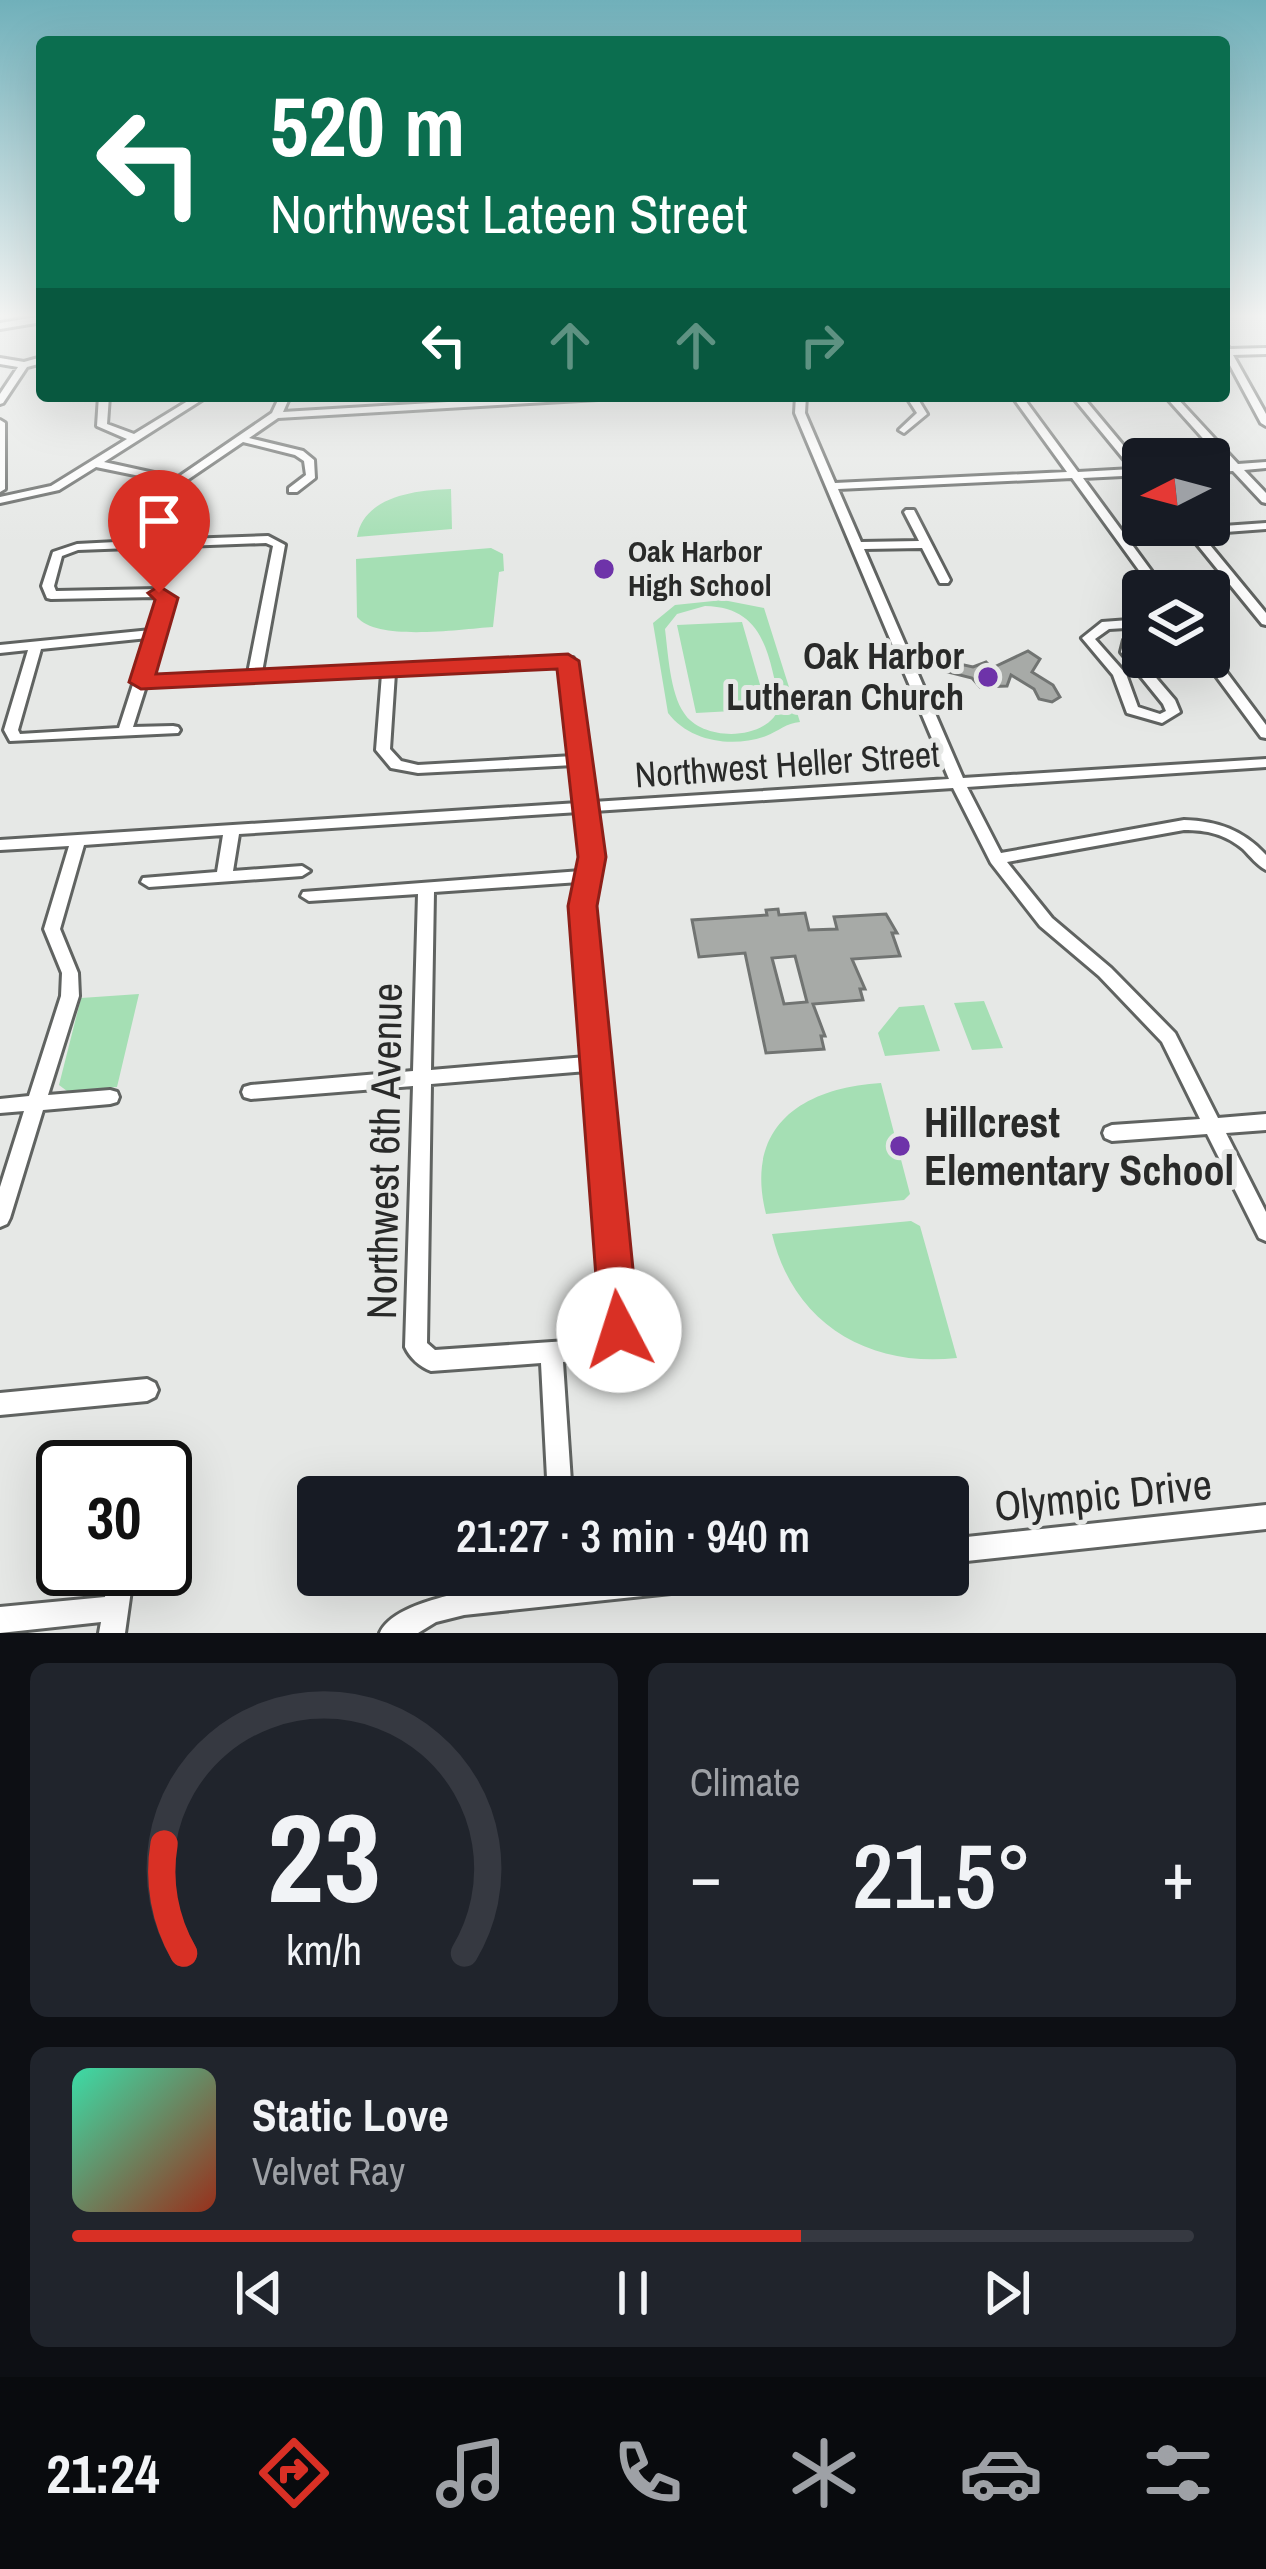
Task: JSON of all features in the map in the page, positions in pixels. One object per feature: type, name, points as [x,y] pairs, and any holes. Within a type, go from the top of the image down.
[{"type":"street","points":[[1249,391],[1266,423]]},
{"type":"street","points":[[104,402],[102,426],[132,437]]},
{"type":"street","points":[[0,500],[44,492],[192,402]]},
{"type":"street","points":[[276,415],[282,402]]},
{"type":"street","points":[[121,546],[133,514],[276,415],[373,402]]},
{"type":"street","points":[[800,402],[798,408],[958,784],[996,859],[1046,922],[1150,1015],[1169,1038],[1266,1232]]},
{"type":"street","points":[[904,430],[922,414],[915,402]]},
{"type":"street","points":[[1021,402],[1144,570]]},
{"type":"street","points":[[1081,402],[1122,450]]},
{"type":"street","points":[[1176,402],[1266,500]]},
{"type":"street","points":[[0,423],[0,489]]},
{"type":"street","points":[[242,439],[299,453],[309,460],[311,476],[293,490]]},
{"type":"street","points":[[93,463],[178,481]]},
{"type":"street","points":[[1230,467],[1266,465]]},
{"type":"street","points":[[832,486],[1122,473]]},
{"type":"street","points":[[910,512],[944,580]]},
{"type":"street","points":[[1266,526],[1208,530],[1198,538],[1266,621]]},
{"type":"street","points":[[125,732],[165,594],[65,598],[48,590],[54,560],[62,550],[277,542],[254,677]]},
{"type":"street","points":[[859,546],[926,544]]},
{"type":"street","points":[[1122,624],[1106,625],[1088,638],[1125,683],[1132,710],[1162,719],[1173,712],[1149,678]]},
{"type":"street","points":[[0,649],[156,633]]},
{"type":"street","points":[[35,645],[13,736],[22,740],[172,730]]},
{"type":"street","points":[[141,682],[568,661],[592,857],[583,906],[595,1063],[250,1092]]},
{"type":"street","points":[[389,670],[383,750],[395,765],[418,770],[581,760]]},
{"type":"street","points":[[1224,678],[1266,734]]},
{"type":"street","name":"Northwest Heller Street","points":[[0,845],[1266,763]]},
{"type":"street","points":[[996,859],[1196,825],[1232,831],[1266,865]]},
{"type":"street","points":[[224,877],[232,830]]},
{"type":"street","points":[[0,1218],[70,996],[70,973],[52,929],[78,839]]},
{"type":"street","points":[[149,883],[302,871]]},
{"type":"street","points":[[309,896],[586,876]]},
{"type":"street","name":"Northwest 6th Avenue","points":[[426,888],[416,1347],[431,1361],[599,1349],[619,1330],[595,1063]]},
{"type":"street","points":[[0,1106],[110,1096]]},
{"type":"street","points":[[1112,1133],[1266,1121]]},
{"type":"street","points":[[550,1352],[559,1476]]},
{"type":"street","points":[[0,1404],[147,1390]]},
{"type":"street","name":"Olympic Drive","points":[[969,1549],[1266,1517]]},
{"type":"street","points":[[393,1633],[433,1611],[504,1596]]},
{"type":"street","points":[[0,1620],[114,1621]]},
{"type":"green space","points":[[451,489],[452,529],[357,537],[370,512],[381,504],[408,494]]},
{"type":"green space","points":[[491,548],[503,554],[504,571],[499,572],[493,627],[400,632],[367,625],[357,617],[356,559]]},
{"type":"green space","points":[[723,600],[764,608],[800,722],[740,742],[713,740],[677,723],[668,713],[653,623],[675,605]],"holes":[[[705,606],[740,615],[761,638],[780,705],[764,726],[736,734],[706,729],[684,713],[673,684],[665,629],[677,614]]]},
{"type":"green space","points":[[742,622],[767,709],[696,713],[677,625]]},
{"type":"green space","points":[[139,994],[117,1087],[67,1091],[59,1085],[81,998]]},
{"type":"green space","points":[[984,1001],[1003,1048],[972,1050],[954,1003]]},
{"type":"green space","points":[[924,1005],[940,1051],[885,1056],[878,1033],[899,1007]]},
{"type":"green space","points":[[881,1083],[910,1194],[904,1200],[766,1214],[763,1158],[785,1118],[826,1093]]},
{"type":"green space","points":[[911,1221],[920,1226],[957,1358],[894,1355],[839,1333],[797,1292],[772,1234]]},
{"type":"building","name":"Oak Harbor Lutheran Church","points":[[1028,651],[1040,659],[1032,672],[1053,685],[1060,697],[1052,702],[1039,699],[1034,689],[1011,675],[1007,686],[980,687],[972,678],[936,669],[934,663],[941,660],[973,667],[986,662],[992,668]]},
{"type":"building","points":[[778,909],[779,915],[805,913],[809,930],[837,929],[834,917],[886,914],[897,933],[892,933],[900,956],[852,959],[865,989],[860,989],[863,1000],[813,1004],[825,1036],[821,1036],[824,1049],[766,1053],[745,953],[699,957],[692,920],[767,915],[766,910]],"holes":[[[795,956],[807,1002],[784,1004],[772,958]]]},
{"type":"place","name":"Oak Harbor High School","points":[[604,569]]},
{"type":"place","name":"Oak Harbor Lutheran Church","points":[[988,677]]},
{"type":"place","name":"Hillcrest Elementary School","points":[[900,1146]]},
{"type":"route","points":[[159,593],[167,598],[141,682],[568,661],[592,857],[583,906],[619,1330]]}]
